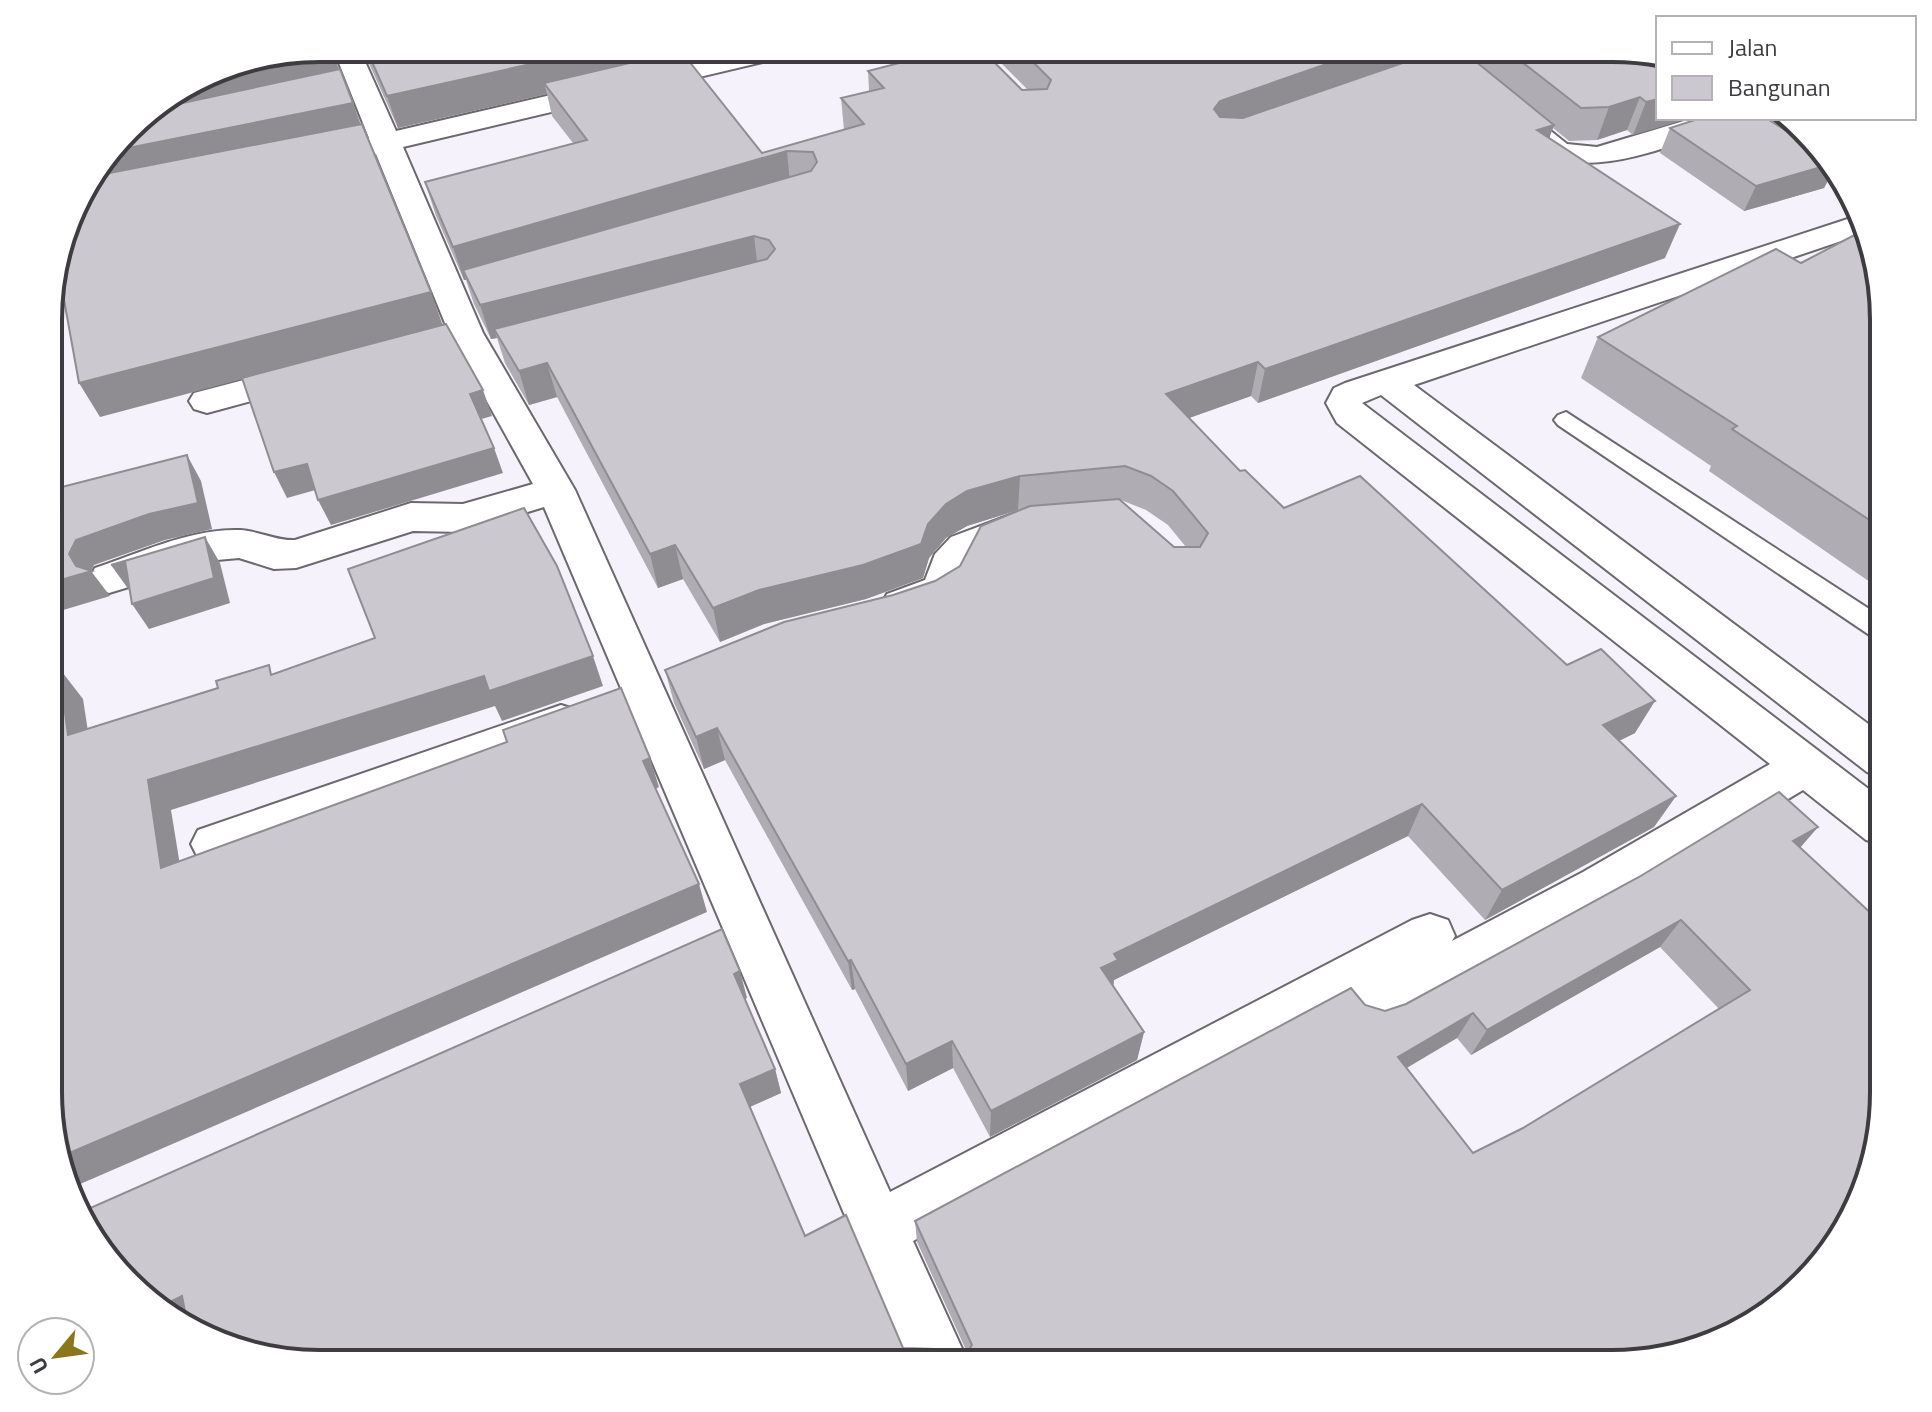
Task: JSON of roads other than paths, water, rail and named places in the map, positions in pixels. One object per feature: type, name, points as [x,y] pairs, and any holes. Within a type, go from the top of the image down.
[{"type":"street","points":[[347,63],[349,90],[387,143],[469,327],[664,684],[723,931],[877,1229],[932,1349]]},
{"type":"street","points":[[327,155],[724,63]]},
{"type":"street","points":[[1511,112],[1559,152],[1574,156],[1598,156],[1718,120]]},
{"type":"street","points":[[1852,227],[1347,396],[1346,409],[1869,815]]},
{"type":"street","points":[[207,401],[344,365]]},
{"type":"street","points":[[1388,383],[1869,748]]},
{"type":"street","points":[[109,578],[211,547],[247,543],[263,546],[274,555],[296,554],[411,517],[463,518],[556,490]]},
{"type":"street","points":[[873,616],[940,591],[947,581],[949,564],[965,547],[1025,523],[1062,522]]},
{"type":"street","points":[[215,844],[664,684]]},
{"type":"street","points":[[1373,1010],[1600,887],[1795,759],[1835,723]]},
{"type":"street","points":[[877,1229],[1430,936]]},
{"type":"lane","points":[[1566,420],[1869,622]]}]
